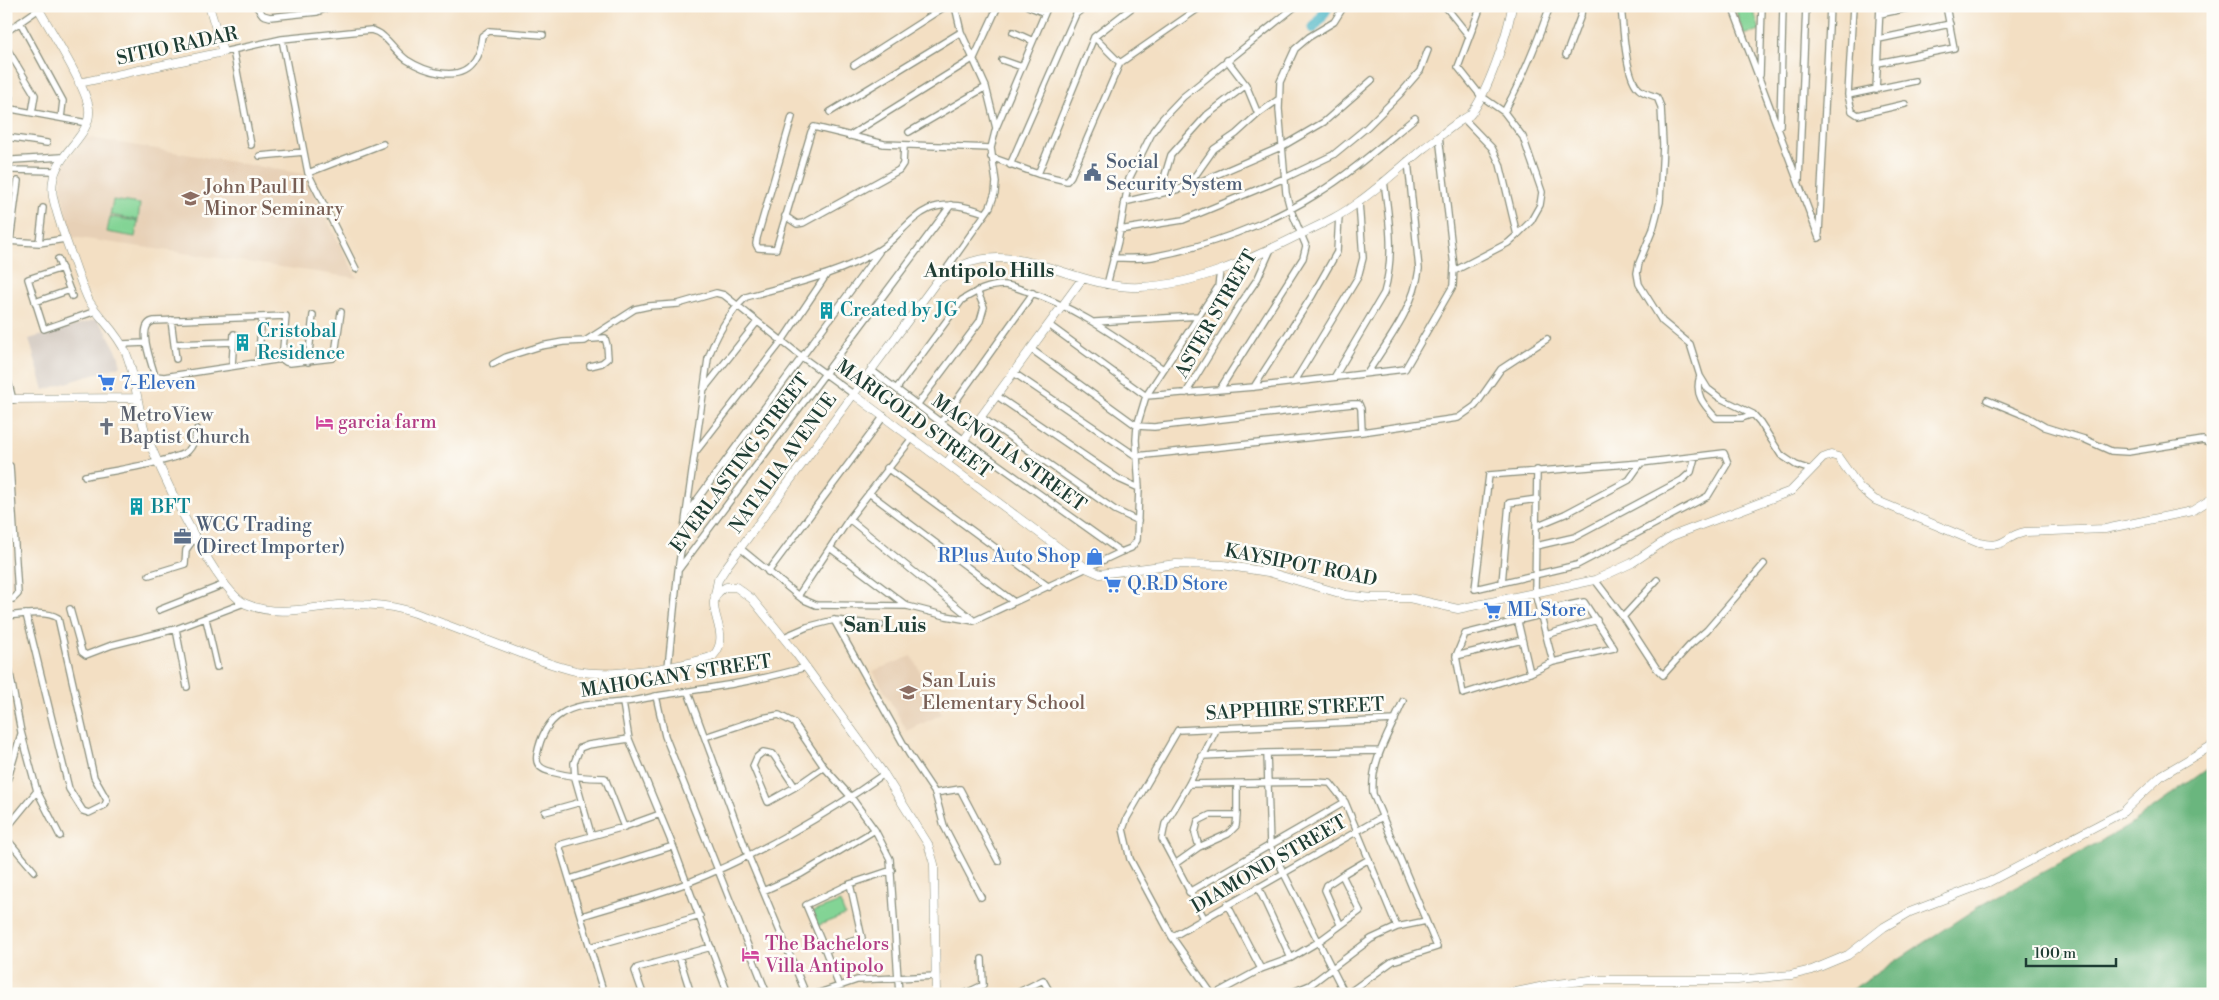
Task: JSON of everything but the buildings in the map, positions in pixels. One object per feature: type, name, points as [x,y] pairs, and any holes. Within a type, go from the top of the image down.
[{"type":"street","points":[[210,6],[223,52]]},
{"type":"street","points":[[256,6],[263,15],[270,17],[317,12],[331,6]]},
{"type":"street","points":[[854,65],[946,6]]},
{"type":"street","points":[[954,6],[961,32],[986,88],[996,128]]},
{"type":"street","points":[[849,136],[974,58],[998,6]]},
{"type":"street","points":[[1028,6],[1045,13]]},
{"type":"street","points":[[937,281],[986,213],[995,193],[996,182],[991,148],[996,128],[1048,6]]},
{"type":"street","points":[[1010,165],[1076,14],[1086,6]]},
{"type":"street","points":[[1038,174],[1094,38],[1134,6]]},
{"type":"street","points":[[991,157],[1038,174],[1067,181],[1120,62],[1202,6]]},
{"type":"street","points":[[1107,285],[1120,230],[1128,179],[1153,131],[1162,118],[1183,97],[1296,6]]},
{"type":"street","points":[[1220,390],[1303,258],[1306,246],[1290,208],[1285,178],[1279,98],[1280,82],[1295,49],[1308,37],[1334,22],[1344,6]]},
{"type":"street","points":[[1445,6],[1469,36]]},
{"type":"street","points":[[1454,271],[1508,243],[1517,235],[1531,221],[1540,205],[1542,192],[1523,137],[1504,112],[1481,96],[1458,67],[1481,6]]},
{"type":"street","points":[[937,281],[962,265],[997,258],[1020,259],[1107,285],[1138,288],[1168,285],[1220,272],[1302,234],[1339,215],[1359,202],[1439,136],[1470,115],[1481,96],[1508,30],[1512,6]]},
{"type":"street","points":[[1504,112],[1517,89],[1532,55],[1550,6]]},
{"type":"street","points":[[1566,55],[1581,15],[1582,6]]},
{"type":"street","points":[[1621,6],[1627,63],[1633,79],[1638,89],[1657,97],[1661,107],[1663,145],[1660,202],[1654,228],[1637,273],[1639,284],[1662,321],[1690,344],[1700,376],[1708,389],[1720,398],[1753,414],[1781,455],[1796,465],[1811,470]]},
{"type":"street","points":[[1743,6],[1732,8],[1780,130],[1819,238],[1830,6]]},
{"type":"street","points":[[1760,79],[1762,6]]},
{"type":"street","points":[[1780,130],[1783,6]]},
{"type":"street","points":[[1799,185],[1806,6]]},
{"type":"street","points":[[1853,6],[1848,95],[1852,111],[1857,115],[1905,104]]},
{"type":"street","points":[[1876,90],[1880,6]]},
{"type":"street","points":[[1880,14],[1916,6]]},
{"type":"street","points":[[1878,63],[1955,46],[1946,6]]},
{"type":"street","points":[[6,32],[38,8],[86,98],[89,111],[87,123],[83,131],[62,157],[52,181],[53,196],[65,239],[87,296],[96,311],[122,344],[131,368],[136,398],[157,462],[176,502],[225,584],[244,603],[268,611],[295,611],[364,604],[388,607],[415,613],[544,662],[576,671],[620,673],[668,667],[707,658],[717,651],[721,636],[714,608],[713,600],[715,595],[726,587],[741,590],[752,598],[784,637],[884,774],[928,844],[934,864],[936,994]]},
{"type":"street","points":[[20,22],[63,101],[62,118]]},
{"type":"street","points":[[1879,39],[1950,24]]},
{"type":"street","name":"SITIO RADAR","points":[[79,83],[282,39],[375,31],[406,60],[430,71],[444,74],[464,70],[474,63],[480,50],[482,36],[489,31],[543,35]]},
{"type":"street","points":[[830,112],[961,32]]},
{"type":"street","points":[[1013,32],[1033,41]]},
{"type":"street","points":[[1094,38],[1120,62]]},
{"type":"street","points":[[282,39],[308,174],[356,269]]},
{"type":"street","points":[[6,47],[35,95],[32,112]]},
{"type":"street","points":[[233,50],[250,145]]},
{"type":"street","points":[[1120,230],[1183,220],[1285,178],[1332,154],[1366,128],[1420,71],[1428,50]]},
{"type":"street","points":[[1002,60],[1022,67]]},
{"type":"street","points":[[1228,60],[1246,84],[1258,114]]},
{"type":"street","points":[[1124,202],[1188,187],[1283,146],[1324,122],[1372,80]]},
{"type":"street","points":[[1848,95],[1914,80]]},
{"type":"street","points":[[1160,195],[1171,154],[1207,115],[1246,84]]},
{"type":"street","points":[[909,132],[986,88]]},
{"type":"street","points":[[6,92],[10,98],[7,108],[87,123]]},
{"type":"street","points":[[1188,187],[1214,149],[1236,134],[1279,98]]},
{"type":"street","points":[[792,117],[757,238],[756,244],[758,248],[776,249],[814,127],[884,144],[991,148]]},
{"type":"street","points":[[1113,258],[1150,257],[1196,246],[1256,224],[1314,196],[1350,171],[1415,118]]},
{"type":"street","points":[[1464,119],[1492,148],[1500,164],[1517,235]]},
{"type":"street","points":[[1049,325],[1146,396],[1254,387],[1405,369],[1453,286],[1454,271],[1439,136]]},
{"type":"street","points":[[6,137],[47,143]]},
{"type":"street","points":[[308,174],[383,144]]},
{"type":"street","points":[[785,216],[797,224],[801,224],[899,170],[903,164],[904,146]]},
{"type":"street","points":[[260,156],[304,152]]},
{"type":"street","points":[[55,171],[14,170],[6,165],[13,160],[62,157]]},
{"type":"street","points":[[1368,372],[1411,302],[1417,285],[1419,269],[1408,161]]},
{"type":"street","points":[[18,181],[8,241],[39,242],[65,239]]},
{"type":"street","points":[[1335,376],[1384,293],[1388,278],[1391,262],[1390,229],[1384,181]]},
{"type":"street","points":[[1295,381],[1358,278],[1363,258],[1359,202]]},
{"type":"street","points":[[686,514],[881,249],[918,215],[931,208],[951,205],[986,213]]},
{"type":"street","name":"EVERLASTING STREET","points":[[678,571],[951,205]]},
{"type":"street","points":[[39,242],[43,208]]},
{"type":"street","points":[[1254,387],[1312,296],[1337,252],[1339,215]]},
{"type":"street","points":[[668,667],[678,571],[703,391],[708,359],[713,346],[736,306],[746,297],[827,274],[853,264],[881,249]]},
{"type":"street","name":"ASTER STREET","points":[[1186,393],[1258,278],[1270,249]]},
{"type":"street","points":[[35,302],[71,293],[58,259]]},
{"type":"street","points":[[62,268],[28,279],[44,328],[96,311]]},
{"type":"street","points":[[740,548],[798,596],[816,605],[907,606],[974,621],[1131,548],[1137,540],[1138,521],[1137,426],[1146,396],[1218,287],[1220,272]]},
{"type":"street","points":[[696,452],[782,341],[827,274]]},
{"type":"street","points":[[947,463],[1082,279]]},
{"type":"street","name":"NATALIA AVENUE","points":[[715,595],[718,580],[740,548],[937,281]]},
{"type":"street","points":[[896,388],[962,300],[990,286],[1006,284],[1064,305],[1094,322],[1163,369]]},
{"type":"street","points":[[917,405],[980,321],[984,307],[977,291]]},
{"type":"street","name":"MARIGOLD STREET","points":[[585,341],[635,310],[649,306],[678,304],[716,293],[724,294],[736,306],[802,357],[884,416],[1086,568]]},
{"type":"street","points":[[941,422],[1033,293]]},
{"type":"street","points":[[282,359],[286,316],[151,321],[146,324],[146,343],[154,373],[158,377],[282,359],[286,362],[308,362],[331,359],[335,356],[341,312]]},
{"type":"street","points":[[308,362],[313,315]]},
{"type":"street","points":[[1094,322],[1200,316]]},
{"type":"street","points":[[258,362],[262,317]]},
{"type":"street","points":[[171,320],[176,358]]},
{"type":"street","points":[[703,391],[757,322]]},
{"type":"street","points":[[232,366],[234,334]]},
{"type":"street","points":[[493,364],[541,346],[605,338],[607,341],[608,358],[602,363],[590,366]]},
{"type":"street","points":[[1014,373],[1136,456],[1362,432],[1458,418],[1467,414],[1475,406],[1501,368],[1547,339]]},
{"type":"street","points":[[174,344],[233,342]]},
{"type":"street","points":[[122,344],[146,343]]},
{"type":"street","points":[[1031,349],[1137,426],[1154,427],[1359,404],[1362,432]]},
{"type":"street","name":"MAGNOLIA STREET","points":[[871,370],[964,440],[1121,552]]},
{"type":"street","points":[[6,373],[10,400],[136,398]]},
{"type":"street","points":[[1700,376],[1698,384],[1700,399],[1716,418],[1742,418],[1753,414]]},
{"type":"street","points":[[996,396],[1119,479],[1139,488]]},
{"type":"street","points":[[1987,400],[2045,427],[2084,439],[2112,451],[2128,452],[2203,440],[2213,444]]},
{"type":"street","points":[[768,572],[884,416]]},
{"type":"street","points":[[981,417],[1114,510],[1138,521]]},
{"type":"street","points":[[85,476],[157,462],[187,452],[193,444],[196,430]]},
{"type":"street","points":[[798,596],[849,519],[912,437]]},
{"type":"street","points":[[1724,453],[1728,458],[1726,471],[1708,496],[1577,565],[1474,589],[1490,475],[1641,462],[1724,453]]},
{"type":"street","name":"KAYSIPOT ROAD","points":[[1086,568],[1100,574],[1176,564],[1223,565],[1268,572],[1346,595],[1372,598],[1409,598],[1458,609],[1595,580],[1632,563],[1680,533],[1791,491],[1823,458],[1831,455],[1838,457],[1860,488],[1875,500],[1979,543],[1994,546],[2001,544],[2016,534],[2025,532],[2105,529],[2192,511],[2213,498]]},
{"type":"street","points":[[1536,546],[1575,537],[1682,480],[1691,472],[1695,457]]},
{"type":"street","points":[[1536,526],[1565,514],[1629,480],[1641,462]]},
{"type":"street","points":[[6,466],[10,466],[18,594],[13,599],[6,599]]},
{"type":"street","points":[[887,468],[1049,587]]},
{"type":"street","points":[[1537,470],[1535,593],[1553,662]]},
{"type":"street","points":[[869,493],[1014,602]]},
{"type":"street","points":[[1502,583],[1508,503],[1537,499]]},
{"type":"street","points":[[849,519],[974,621]]},
{"type":"street","points":[[149,575],[185,564],[186,550],[196,536]]},
{"type":"street","points":[[830,548],[907,606]]},
{"type":"street","points":[[1595,580],[1663,675],[1690,645],[1707,630],[1764,564]]},
{"type":"street","points":[[1623,617],[1657,580]]},
{"type":"street","points":[[159,610],[225,584]]},
{"type":"street","points":[[1584,602],[1614,648],[1553,662],[1530,673],[1463,694],[1456,656],[1465,634],[1518,622],[1540,613],[1584,602]]},
{"type":"street","points":[[70,609],[82,652],[85,654],[112,644],[176,629],[244,603]]},
{"type":"street","points":[[6,616],[26,614],[53,615],[59,622],[94,777],[107,800],[105,805],[90,813],[83,812],[69,789],[26,614]]},
{"type":"street","points":[[206,619],[216,667]]},
{"type":"street","points":[[784,637],[807,627],[834,620],[881,626]]},
{"type":"street","points":[[834,620],[909,754],[935,793],[944,826],[981,897]]},
{"type":"street","points":[[1546,635],[1597,620]]},
{"type":"street","points":[[1518,622],[1530,673]]},
{"type":"street","points":[[176,629],[187,688]]},
{"type":"street","points":[[1456,656],[1522,640]]},
{"type":"street","points":[[6,652],[21,732],[37,791],[60,836]]},
{"type":"street","name":"MAHOGANY STREET","points":[[575,778],[546,771],[540,767],[536,760],[547,726],[562,713],[578,706],[623,702],[767,679],[806,667]]},
{"type":"street","points":[[688,692],[748,856],[806,994]]},
{"type":"street","points":[[656,696],[665,736],[767,994]]},
{"type":"street","points":[[1395,720],[1403,701]]},
{"type":"street","points":[[623,702],[629,739],[673,846],[728,994]]},
{"type":"street","points":[[705,737],[762,718],[779,715],[794,723],[824,767],[851,797],[887,850],[892,870],[899,994]]},
{"type":"street","name":"SAPPHIRE STREET","points":[[1172,938],[1130,859],[1123,830],[1127,818],[1178,730],[1395,720],[1380,751],[1372,779],[1373,794],[1437,947],[1393,961],[1346,994]]},
{"type":"street","points":[[1204,918],[1162,839],[1165,824],[1189,784],[1218,728]]},
{"type":"street","points":[[8,778],[21,732]]},
{"type":"street","points":[[591,834],[575,778],[574,763],[580,748],[588,745],[629,739]]},
{"type":"street","points":[[1506,994],[1571,982],[1737,980],[1791,975],[1820,967],[1848,955],[1884,927],[1910,912],[1989,882],[2123,812],[2162,775],[2213,746]]},
{"type":"street","points":[[1202,756],[1380,751]]},
{"type":"street","points":[[795,787],[773,754],[763,752],[757,757],[753,766],[768,802],[795,787],[824,767]]},
{"type":"street","points":[[1267,753],[1270,846],[1330,969],[1346,994]]},
{"type":"street","points":[[582,916],[687,883],[748,856],[851,797],[884,774]]},
{"type":"street","points":[[575,778],[605,778],[624,827]]},
{"type":"street","points":[[1189,784],[1330,783],[1346,802],[1397,927]]},
{"type":"street","points":[[1175,864],[1199,847],[1228,834],[1236,826],[1237,784]]},
{"type":"street","points":[[935,793],[960,788],[998,860]]},
{"type":"street","points":[[6,829],[37,791]]},
{"type":"street","points":[[545,812],[581,802]]},
{"type":"street","points":[[1190,892],[1346,802]]},
{"type":"street","points":[[604,994],[559,845],[591,834],[624,827],[660,814]]},
{"type":"street","points":[[1199,847],[1195,833],[1198,821],[1210,814],[1237,815]]},
{"type":"street","name":"DIAMOND STREET","points":[[1172,938],[1227,904],[1382,817]]},
{"type":"street","points":[[763,891],[801,874],[875,830]]},
{"type":"street","points":[[6,838],[34,872]]},
{"type":"street","points":[[570,879],[673,846]]},
{"type":"street","points":[[1340,924],[1324,890],[1327,885],[1369,859]]},
{"type":"street","points":[[839,986],[806,904],[850,884],[892,870]]},
{"type":"street","points":[[1172,938],[1214,994],[1261,969],[1291,958],[1318,942],[1360,911],[1342,875]]},
{"type":"street","points":[[825,950],[862,938],[850,884]]},
{"type":"street","points":[[1258,887],[1291,958]]},
{"type":"street","points":[[1227,904],[1261,969]]},
{"type":"street","points":[[590,946],[700,916]]},
{"type":"street","points":[[1288,994],[1310,985],[1371,939],[1397,927],[1426,922]]},
{"type":"street","points":[[643,994],[636,970],[711,947]]},
{"type":"street","points":[[679,956],[691,994]]},
{"type":"street","points":[[964,994],[983,985],[982,959]]},
{"type":"street","points":[[816,994],[857,980],[936,976]]},
{"type":"street","points":[[1015,994],[1043,980],[1051,994]]},
{"type":"shaded area","name":"John Paul II Minor Seminary","points":[[85,137],[304,174],[357,278],[72,237],[61,185],[63,166]]},
{"type":"shaded area","points":[[97,319],[106,331],[118,354],[121,366],[44,390],[29,339]]},
{"type":"shaded area","points":[[6,467],[9,467],[15,592],[13,596],[6,597]]},
{"type":"shaded area","name":"San Luis Elementary School","points":[[912,656],[942,714],[907,731],[873,671]]},
{"type":"green space","points":[[1752,6],[1760,30],[1744,35],[1736,11]]},
{"type":"green space","points":[[113,200],[140,204],[138,220],[110,215]]},
{"type":"green space","points":[[110,217],[138,221],[135,237],[107,232]]},
{"type":"green space","points":[[2213,765],[2213,994],[1845,994],[1978,907],[2127,827]]},
{"type":"green space","points":[[840,902],[845,915],[817,926],[812,912]]},
{"type":"waterway","points":[[1313,28],[1328,6]]},
{"type":"place","name":"Social Security System","points":[[1092,173]]},
{"type":"place","name":"John Paul II Minor Seminary","points":[[190,198]]},
{"type":"place","name":"Created by JG","points":[[826,310]]},
{"type":"place","name":"Cristobal Residence","points":[[243,342]]},
{"type":"place","name":"7-Eleven","points":[[107,383]]},
{"type":"place","name":"garcia farm","points":[[324,422]]},
{"type":"place","name":"MetroView Baptist Church","points":[[106,426]]},
{"type":"place","name":"BFT","points":[[137,507]]},
{"type":"place","name":"WCG Trading (Direct Importer)","points":[[182,536]]},
{"type":"place","name":"RPlus Auto Shop","points":[[1095,556]]},
{"type":"place","name":"Q.R.D Store","points":[[1113,584]]},
{"type":"place","name":"ML Store","points":[[1493,610]]},
{"type":"place","name":"San Luis Elementary School","points":[[908,692]]},
{"type":"place","name":"The Bachelors Villa Antipolo","points":[[751,955]]},
{"type":"district","name":"Antipolo Hills","points":[[989,271]]},
{"type":"district","name":"San Luis","points":[[885,626]]}]
